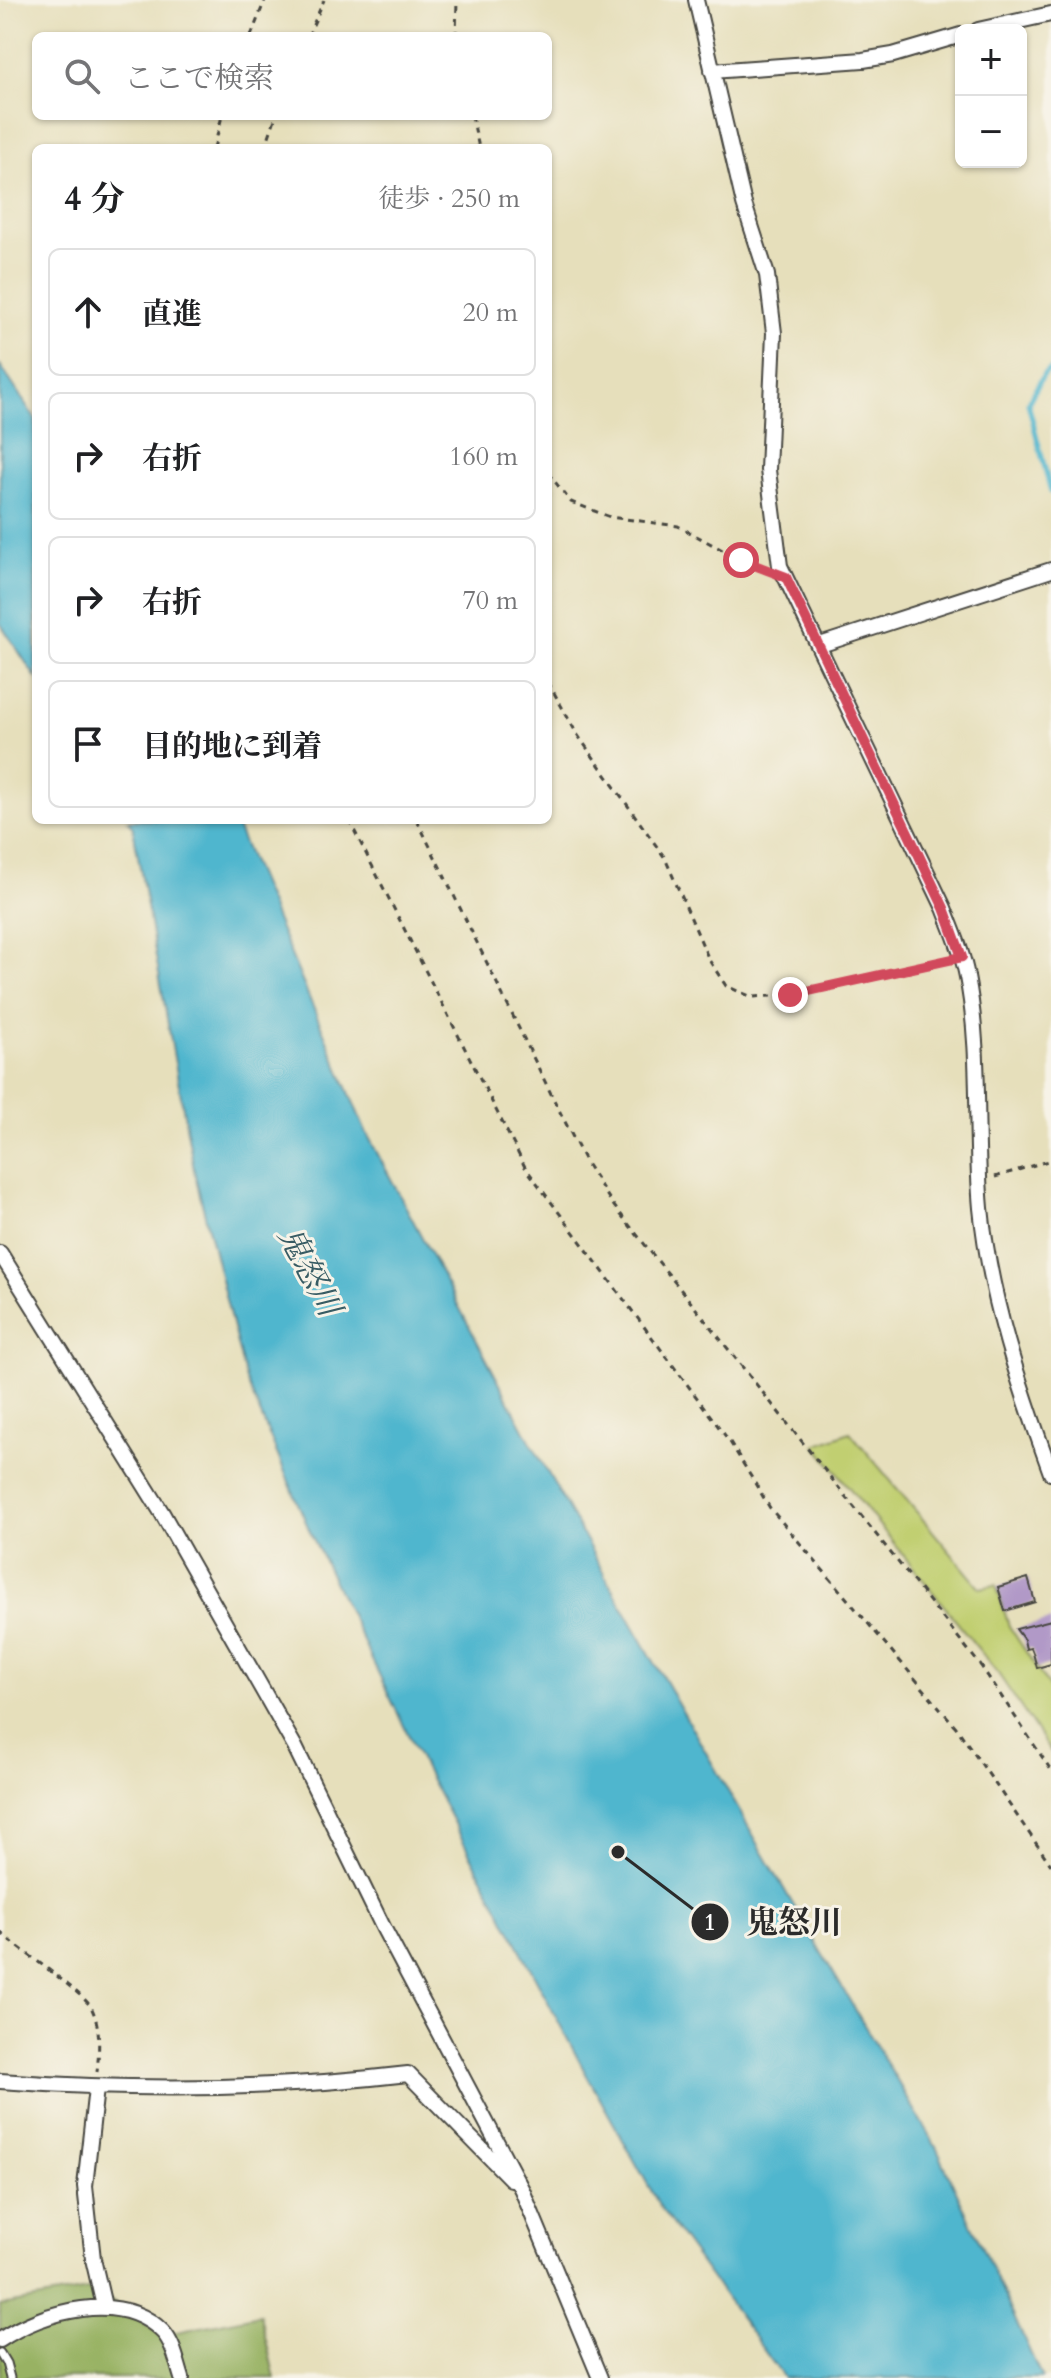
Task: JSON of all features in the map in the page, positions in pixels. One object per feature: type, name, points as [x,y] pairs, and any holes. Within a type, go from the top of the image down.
[{"type":"street","points":[[696,0],[744,204],[767,275],[774,333],[768,470],[780,566],[944,908],[962,957],[975,1030],[980,1181],[986,1245],[1015,1370],[1051,1473]]},
{"type":"street","points":[[1005,24],[1051,14]]},
{"type":"street","points":[[712,71],[863,60],[893,55],[955,37]]},
{"type":"street","points":[[820,645],[1051,570]]},
{"type":"street","points":[[0,1253],[162,1513],[295,1747],[384,1929],[522,2190],[600,2378]]},
{"type":"street","points":[[0,2081],[96,2088],[252,2087],[408,2074],[522,2190]]},
{"type":"street","points":[[96,2088],[86,2166],[86,2209],[104,2306]]},
{"type":"street","points":[[0,2340],[24,2324],[104,2306],[121,2309],[163,2332],[173,2349],[182,2378]]},
{"type":"lane","points":[[0,2353],[10,2378]]},
{"type":"path","points":[[253,32],[265,0]]},
{"type":"path","points":[[310,32],[324,0]]},
{"type":"path","points":[[456,32],[457,0]]},
{"type":"path","points":[[215,144],[221,120]]},
{"type":"path","points":[[266,144],[275,120]]},
{"type":"path","points":[[473,120],[478,144]]},
{"type":"path","points":[[552,478],[571,502],[610,517],[678,526],[741,560],[786,577]]},
{"type":"path","points":[[552,689],[577,734],[665,858],[709,960],[726,986],[752,997],[790,995],[962,957]]},
{"type":"path","points":[[351,824],[525,1167],[730,1442],[770,1508],[956,1727],[1051,1865]]},
{"type":"path","points":[[419,824],[587,1165],[614,1206],[981,1666],[1051,1770]]},
{"type":"path","points":[[980,1181],[1051,1160]]},
{"type":"path","points":[[0,1932],[87,2000],[97,2022],[96,2088]]},
{"type":"green space","points":[[850,1432],[980,1588],[996,1585],[1009,1626],[1051,1690],[1051,1752],[997,1672],[815,1445]]},
{"type":"green space","points":[[93,2289],[162,2335],[260,2315],[275,2378],[0,2378],[0,2305]]},
{"type":"water","points":[[0,365],[32,414],[32,672],[0,623]]},
{"type":"water","points":[[130,824],[236,824],[365,1130],[529,1439],[621,1604],[936,2147],[1042,2378],[784,2378],[662,2210],[584,2070],[421,1761],[311,1534],[246,1380],[195,1175]]},
{"type":"building","points":[[1028,1578],[1035,1602],[1005,1611],[998,1587]]},
{"type":"building","points":[[1051,1620],[1051,1664],[1037,1668],[1031,1648],[1026,1649],[1016,1629]]},
{"type":"waterway","points":[[1051,369],[1044,374],[1028,403],[1051,492]]},
{"type":"place","name":"鬼怒川","points":[[618,1852]]},
{"type":"route","points":[[741,560],[786,577],[944,908],[962,957],[790,995]]}]
